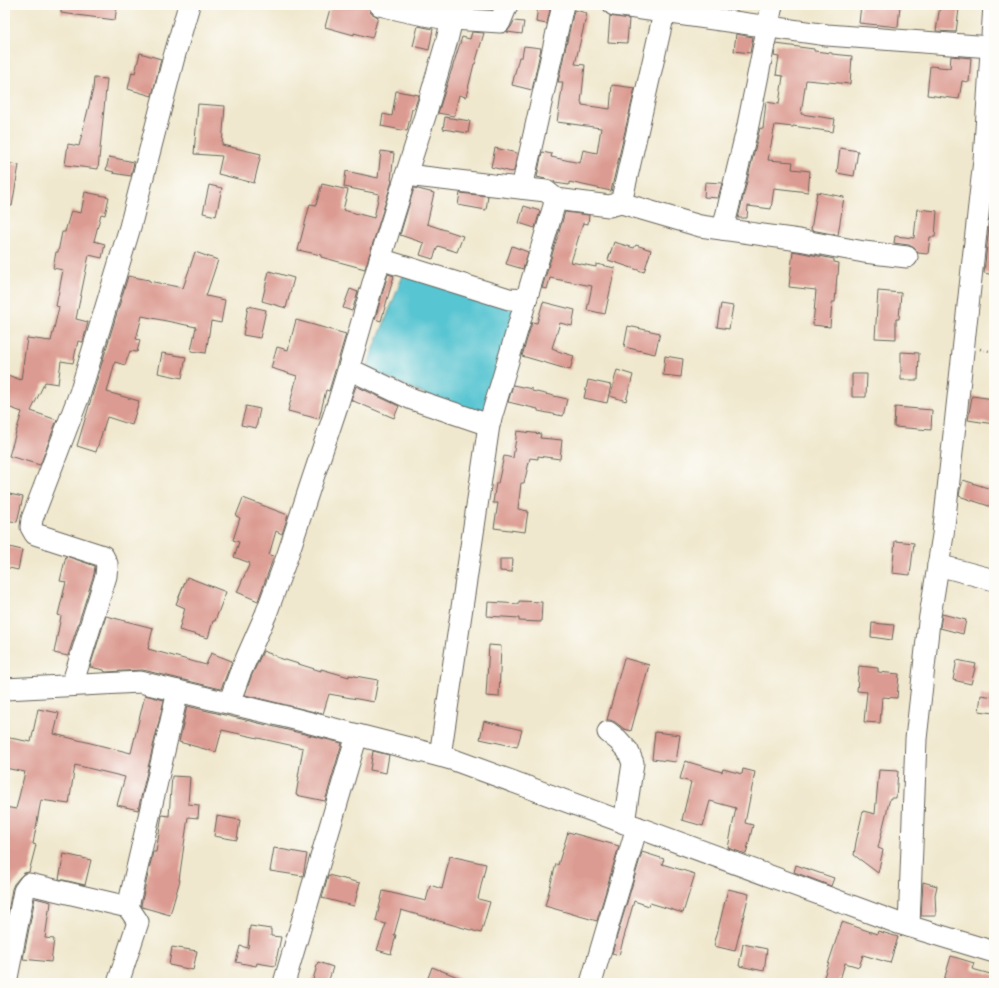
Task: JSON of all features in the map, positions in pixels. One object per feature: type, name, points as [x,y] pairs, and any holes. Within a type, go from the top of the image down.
[{"type":"street","points":[[72,685],[106,576],[107,564],[103,556],[35,534],[31,527],[32,519],[82,385],[130,226],[189,5]]},
{"type":"street","points":[[380,5],[437,18],[500,22],[507,5]]},
{"type":"street","points":[[522,188],[563,5]]},
{"type":"street","points":[[614,5],[664,13],[688,10],[768,26],[827,35],[991,47]]},
{"type":"street","points":[[723,229],[747,130],[772,5]]},
{"type":"street","points":[[909,926],[916,739],[929,622],[943,535],[962,368],[988,167],[991,47],[994,5]]},
{"type":"street","points":[[621,204],[664,13]]},
{"type":"street","points":[[229,703],[240,673],[266,614],[287,557],[349,369],[380,260],[445,48],[452,18]]},
{"type":"street","points":[[406,175],[546,191],[556,198],[609,206],[621,204],[700,226],[798,240],[864,252],[907,257]]},
{"type":"street","points":[[440,756],[489,425],[556,198]]},
{"type":"street","points":[[380,260],[509,299],[526,300]]},
{"type":"street","points":[[349,369],[412,399],[489,425]]},
{"type":"street","points":[[938,565],[994,580]]},
{"type":"street","points":[[5,689],[140,682],[440,756],[909,926],[994,952]]},
{"type":"street","points":[[128,907],[178,691]]},
{"type":"street","points":[[591,983],[631,825],[633,764],[628,751],[608,732]]},
{"type":"street","points":[[284,983],[356,735]]},
{"type":"street","points":[[6,983],[24,891],[28,884],[128,907],[138,922],[118,983]]},
{"type":"water","points":[[406,268],[525,303],[491,417],[479,417],[366,369]]},
{"type":"building","points":[[61,5],[117,5],[115,20],[61,13]]},
{"type":"building","points":[[331,5],[368,5],[371,13],[378,17],[372,38],[325,27]]},
{"type":"building","points":[[538,5],[551,5],[547,24],[536,22]]},
{"type":"building","points":[[861,5],[900,5],[898,27],[859,23]]},
{"type":"building","points":[[940,6],[959,9],[956,32],[936,31]]},
{"type":"building","points":[[574,10],[587,13],[575,64],[585,65],[582,105],[610,109],[612,85],[635,88],[611,191],[569,182],[569,185],[555,183],[554,181],[537,177],[542,152],[552,154],[551,157],[580,163],[583,150],[597,153],[601,128],[557,122],[563,82],[558,82]]},
{"type":"building","points":[[610,16],[629,19],[627,43],[608,42]]},
{"type":"building","points":[[514,21],[524,22],[522,34],[507,32]]},
{"type":"building","points":[[418,26],[433,29],[429,50],[413,46]]},
{"type":"building","points":[[472,32],[484,33],[474,64],[466,97],[459,95],[454,116],[438,113],[462,37],[470,39]]},
{"type":"building","points":[[736,34],[753,37],[750,53],[734,51]]},
{"type":"building","points":[[776,44],[852,56],[850,84],[806,80],[801,114],[835,119],[833,132],[775,125],[768,160],[793,162],[792,169],[810,171],[808,192],[774,188],[771,209],[748,206],[747,218],[738,218],[760,128],[763,129],[766,102],[779,104],[783,76],[776,75],[779,57],[774,56]]},
{"type":"building","points":[[524,46],[541,48],[532,90],[512,85],[519,57],[522,57]]},
{"type":"building","points":[[140,53],[161,59],[152,96],[128,89],[132,72],[135,73]]},
{"type":"building","points":[[951,56],[971,58],[969,82],[962,81],[959,99],[927,95],[930,66],[950,68]]},
{"type":"building","points":[[94,78],[107,79],[98,169],[65,165],[68,144],[79,146],[93,89]]},
{"type":"building","points":[[396,91],[419,95],[414,109],[412,109],[407,131],[381,126],[383,114],[392,116]]},
{"type":"building","points":[[198,104],[225,106],[222,145],[261,154],[254,183],[218,174],[222,156],[194,154]]},
{"type":"building","points":[[445,117],[470,121],[468,133],[443,129]]},
{"type":"building","points":[[495,148],[517,153],[514,171],[512,172],[491,167]]},
{"type":"building","points":[[840,148],[858,151],[854,176],[837,173]]},
{"type":"building","points":[[381,151],[394,153],[392,181],[365,269],[321,257],[321,255],[298,250],[310,204],[316,205],[322,184],[348,190],[343,210],[374,218],[379,194],[344,187],[346,171],[378,178]]},
{"type":"building","points":[[109,157],[134,162],[131,176],[113,173],[114,172],[106,170]]},
{"type":"building","points":[[5,163],[19,165],[12,206],[5,205]]},
{"type":"building","points":[[705,182],[722,183],[718,198],[704,197]]},
{"type":"building","points":[[209,185],[222,188],[216,216],[203,213]]},
{"type":"building","points":[[414,188],[434,193],[427,224],[463,236],[457,252],[438,246],[433,259],[420,255],[424,243],[400,235]]},
{"type":"building","points":[[85,192],[109,197],[105,215],[101,214],[94,241],[105,244],[102,258],[89,255],[76,319],[88,322],[83,342],[78,341],[73,363],[61,361],[58,384],[45,382],[31,411],[57,420],[40,465],[9,456],[22,412],[5,406],[5,374],[21,380],[27,338],[51,341],[59,307],[56,306],[63,270],[53,268],[56,252],[58,252],[62,232],[65,232],[71,211],[81,213]]},
{"type":"building","points":[[817,192],[844,197],[838,235],[811,230]]},
{"type":"building","points":[[460,193],[488,196],[486,210],[458,205]]},
{"type":"building","points":[[524,206],[540,211],[535,228],[519,223]]},
{"type":"building","points":[[917,209],[937,211],[935,237],[930,237],[928,254],[918,253],[909,245],[894,243],[895,236],[914,238]]},
{"type":"building","points":[[565,212],[589,215],[588,224],[583,223],[571,262],[596,267],[596,264],[615,268],[605,314],[587,310],[592,286],[550,278],[547,289],[542,288]]},
{"type":"building","points":[[990,218],[994,219],[994,275],[984,273]]},
{"type":"building","points":[[614,242],[634,248],[636,245],[651,250],[644,272],[608,260]]},
{"type":"building","points":[[512,246],[528,252],[523,269],[506,264]]},
{"type":"building","points":[[793,251],[834,259],[834,262],[839,263],[835,302],[832,302],[830,327],[813,325],[816,290],[789,287]]},
{"type":"building","points":[[195,252],[218,260],[206,296],[225,300],[221,323],[211,321],[206,353],[191,351],[196,327],[142,316],[136,339],[140,340],[137,352],[130,351],[125,365],[115,362],[107,392],[139,401],[132,425],[107,417],[96,452],[77,446],[128,276],[183,288]]},
{"type":"building","points":[[269,271],[294,278],[286,308],[262,301]]},
{"type":"building","points":[[388,274],[394,276],[381,321],[375,319]]},
{"type":"building","points":[[350,289],[358,292],[352,311],[343,308]]},
{"type":"building","points":[[878,291],[901,293],[899,319],[896,319],[896,339],[875,338]]},
{"type":"building","points":[[543,302],[575,310],[572,326],[560,323],[552,348],[574,356],[570,370],[522,356],[532,322],[537,323]]},
{"type":"building","points":[[721,304],[733,306],[729,329],[717,327]]},
{"type":"building","points":[[248,306],[266,310],[260,338],[243,335]]},
{"type":"building","points":[[296,320],[346,334],[329,391],[326,390],[319,419],[288,411],[297,376],[271,368],[277,347],[288,350]]},
{"type":"building","points":[[628,326],[660,333],[655,354],[624,347]]},
{"type":"building","points":[[901,352],[919,353],[918,380],[901,380]]},
{"type":"building","points":[[162,353],[186,357],[182,378],[158,373]]},
{"type":"building","points":[[665,356],[683,359],[681,377],[663,375]]},
{"type":"building","points":[[617,370],[633,375],[626,401],[610,396]]},
{"type":"building","points":[[852,374],[867,374],[866,397],[852,397]]},
{"type":"building","points":[[588,380],[611,385],[607,403],[584,398]]},
{"type":"building","points":[[513,385],[567,399],[563,416],[538,411],[538,409],[508,402]]},
{"type":"building","points":[[356,386],[399,406],[394,418],[351,400]]},
{"type":"building","points":[[972,396],[994,399],[994,424],[968,420]]},
{"type":"building","points":[[246,406],[260,409],[256,428],[241,425]]},
{"type":"building","points":[[895,407],[932,410],[931,430],[894,427]]},
{"type":"building","points":[[517,431],[541,434],[540,438],[562,440],[560,459],[538,456],[538,459],[530,458],[524,483],[521,483],[518,509],[528,511],[525,532],[494,528],[498,503],[493,503],[496,483],[498,483],[504,456],[513,458]]},
{"type":"building","points":[[963,480],[994,490],[992,507],[959,496]]},
{"type":"building","points":[[5,493],[23,497],[17,522],[5,520]]},
{"type":"building","points":[[243,498],[288,515],[282,534],[276,531],[269,555],[274,556],[258,601],[237,592],[250,563],[234,557],[239,542],[233,540],[240,518],[236,516]]},
{"type":"building","points":[[895,541],[914,543],[910,575],[892,573]]},
{"type":"building","points":[[5,546],[22,550],[18,570],[5,567]]},
{"type":"building","points":[[66,556],[95,566],[94,574],[68,656],[54,653],[61,616],[58,615],[66,582],[60,581]]},
{"type":"building","points":[[500,559],[513,559],[512,572],[500,571]]},
{"type":"building","points":[[187,577],[226,592],[215,621],[213,621],[208,638],[179,630],[185,608],[176,604]]},
{"type":"building","points":[[519,601],[542,602],[541,622],[519,621],[519,618],[487,616],[488,602],[519,604]]},
{"type":"building","points":[[942,614],[966,620],[963,634],[940,628]]},
{"type":"building","points":[[106,616],[153,628],[148,649],[206,665],[211,653],[232,661],[221,689],[143,670],[106,672],[104,670],[90,667]]},
{"type":"building","points":[[872,623],[894,625],[892,640],[871,637]]},
{"type":"building","points":[[489,645],[501,646],[499,697],[486,696]]},
{"type":"building","points":[[263,651],[276,657],[321,671],[321,669],[349,677],[349,675],[378,680],[374,702],[329,694],[323,714],[245,695],[251,677]]},
{"type":"building","points":[[624,658],[649,665],[631,731],[624,729],[615,722],[607,720]]},
{"type":"building","points":[[957,660],[976,664],[971,684],[953,680]]},
{"type":"building","points":[[859,666],[878,668],[878,672],[899,674],[897,698],[882,697],[880,723],[864,722],[867,692],[857,691]]},
{"type":"building","points":[[145,695],[164,700],[138,810],[117,805],[125,777],[75,765],[69,804],[41,800],[33,844],[36,845],[29,872],[24,873],[14,884],[8,912],[5,911],[5,807],[16,809],[25,772],[5,768],[5,737],[31,742],[38,709],[59,713],[54,734],[131,753]]},
{"type":"building","points":[[981,695],[994,697],[994,713],[979,711]]},
{"type":"building","points":[[187,706],[342,743],[325,801],[296,795],[303,748],[222,730],[216,752],[179,742]]},
{"type":"building","points":[[484,721],[522,730],[517,747],[480,739]]},
{"type":"building","points":[[655,732],[680,735],[676,762],[652,759]]},
{"type":"building","points":[[373,751],[389,755],[386,773],[370,770]]},
{"type":"building","points":[[685,761],[722,772],[723,769],[742,774],[743,769],[755,772],[745,823],[753,825],[746,854],[728,848],[736,808],[710,801],[703,826],[682,820],[691,782],[680,779]]},
{"type":"building","points":[[879,770],[898,771],[896,798],[890,798],[878,848],[883,850],[878,873],[854,855],[863,811],[875,814]]},
{"type":"building","points":[[172,776],[190,777],[188,804],[199,805],[198,818],[188,817],[180,880],[170,915],[142,907],[141,905],[153,852],[156,852],[162,815],[169,816]]},
{"type":"building","points":[[217,816],[240,820],[237,840],[214,836]]},
{"type":"building","points":[[568,832],[619,846],[597,921],[545,906],[556,864],[558,865]]},
{"type":"building","points":[[274,848],[307,854],[303,876],[270,871]]},
{"type":"building","points":[[642,852],[664,859],[662,864],[695,874],[683,913],[650,903],[649,906],[634,901],[619,955],[612,953]]},
{"type":"building","points":[[64,854],[91,860],[85,885],[59,879]]},
{"type":"building","points":[[450,856],[486,864],[478,899],[490,902],[481,933],[401,910],[394,935],[396,935],[391,954],[377,950],[386,924],[376,921],[383,891],[426,901],[430,885],[442,889]]},
{"type":"building","points":[[796,865],[834,878],[831,886],[794,872]]},
{"type":"building","points":[[328,875],[360,883],[354,906],[322,898]]},
{"type":"building","points":[[923,882],[937,886],[935,895],[936,916],[921,916]]},
{"type":"building","points":[[728,889],[749,894],[735,951],[714,946]]},
{"type":"building","points":[[35,898],[51,902],[45,938],[54,939],[51,962],[23,959]]},
{"type":"building","points":[[842,922],[877,934],[878,931],[898,937],[890,963],[863,955],[859,967],[845,963],[839,983],[822,983]]},
{"type":"building","points":[[250,926],[271,929],[271,936],[281,937],[275,966],[257,963],[256,966],[236,962],[240,946],[248,948]]},
{"type":"building","points":[[743,944],[767,949],[764,971],[739,966]]},
{"type":"building","points":[[172,947],[197,951],[193,970],[169,965]]},
{"type":"building","points":[[951,956],[974,963],[972,969],[994,975],[994,983],[952,983],[944,980]]},
{"type":"building","points":[[318,962],[333,967],[328,983],[312,983]]},
{"type":"building","points":[[432,967],[471,982],[426,983]]}]
